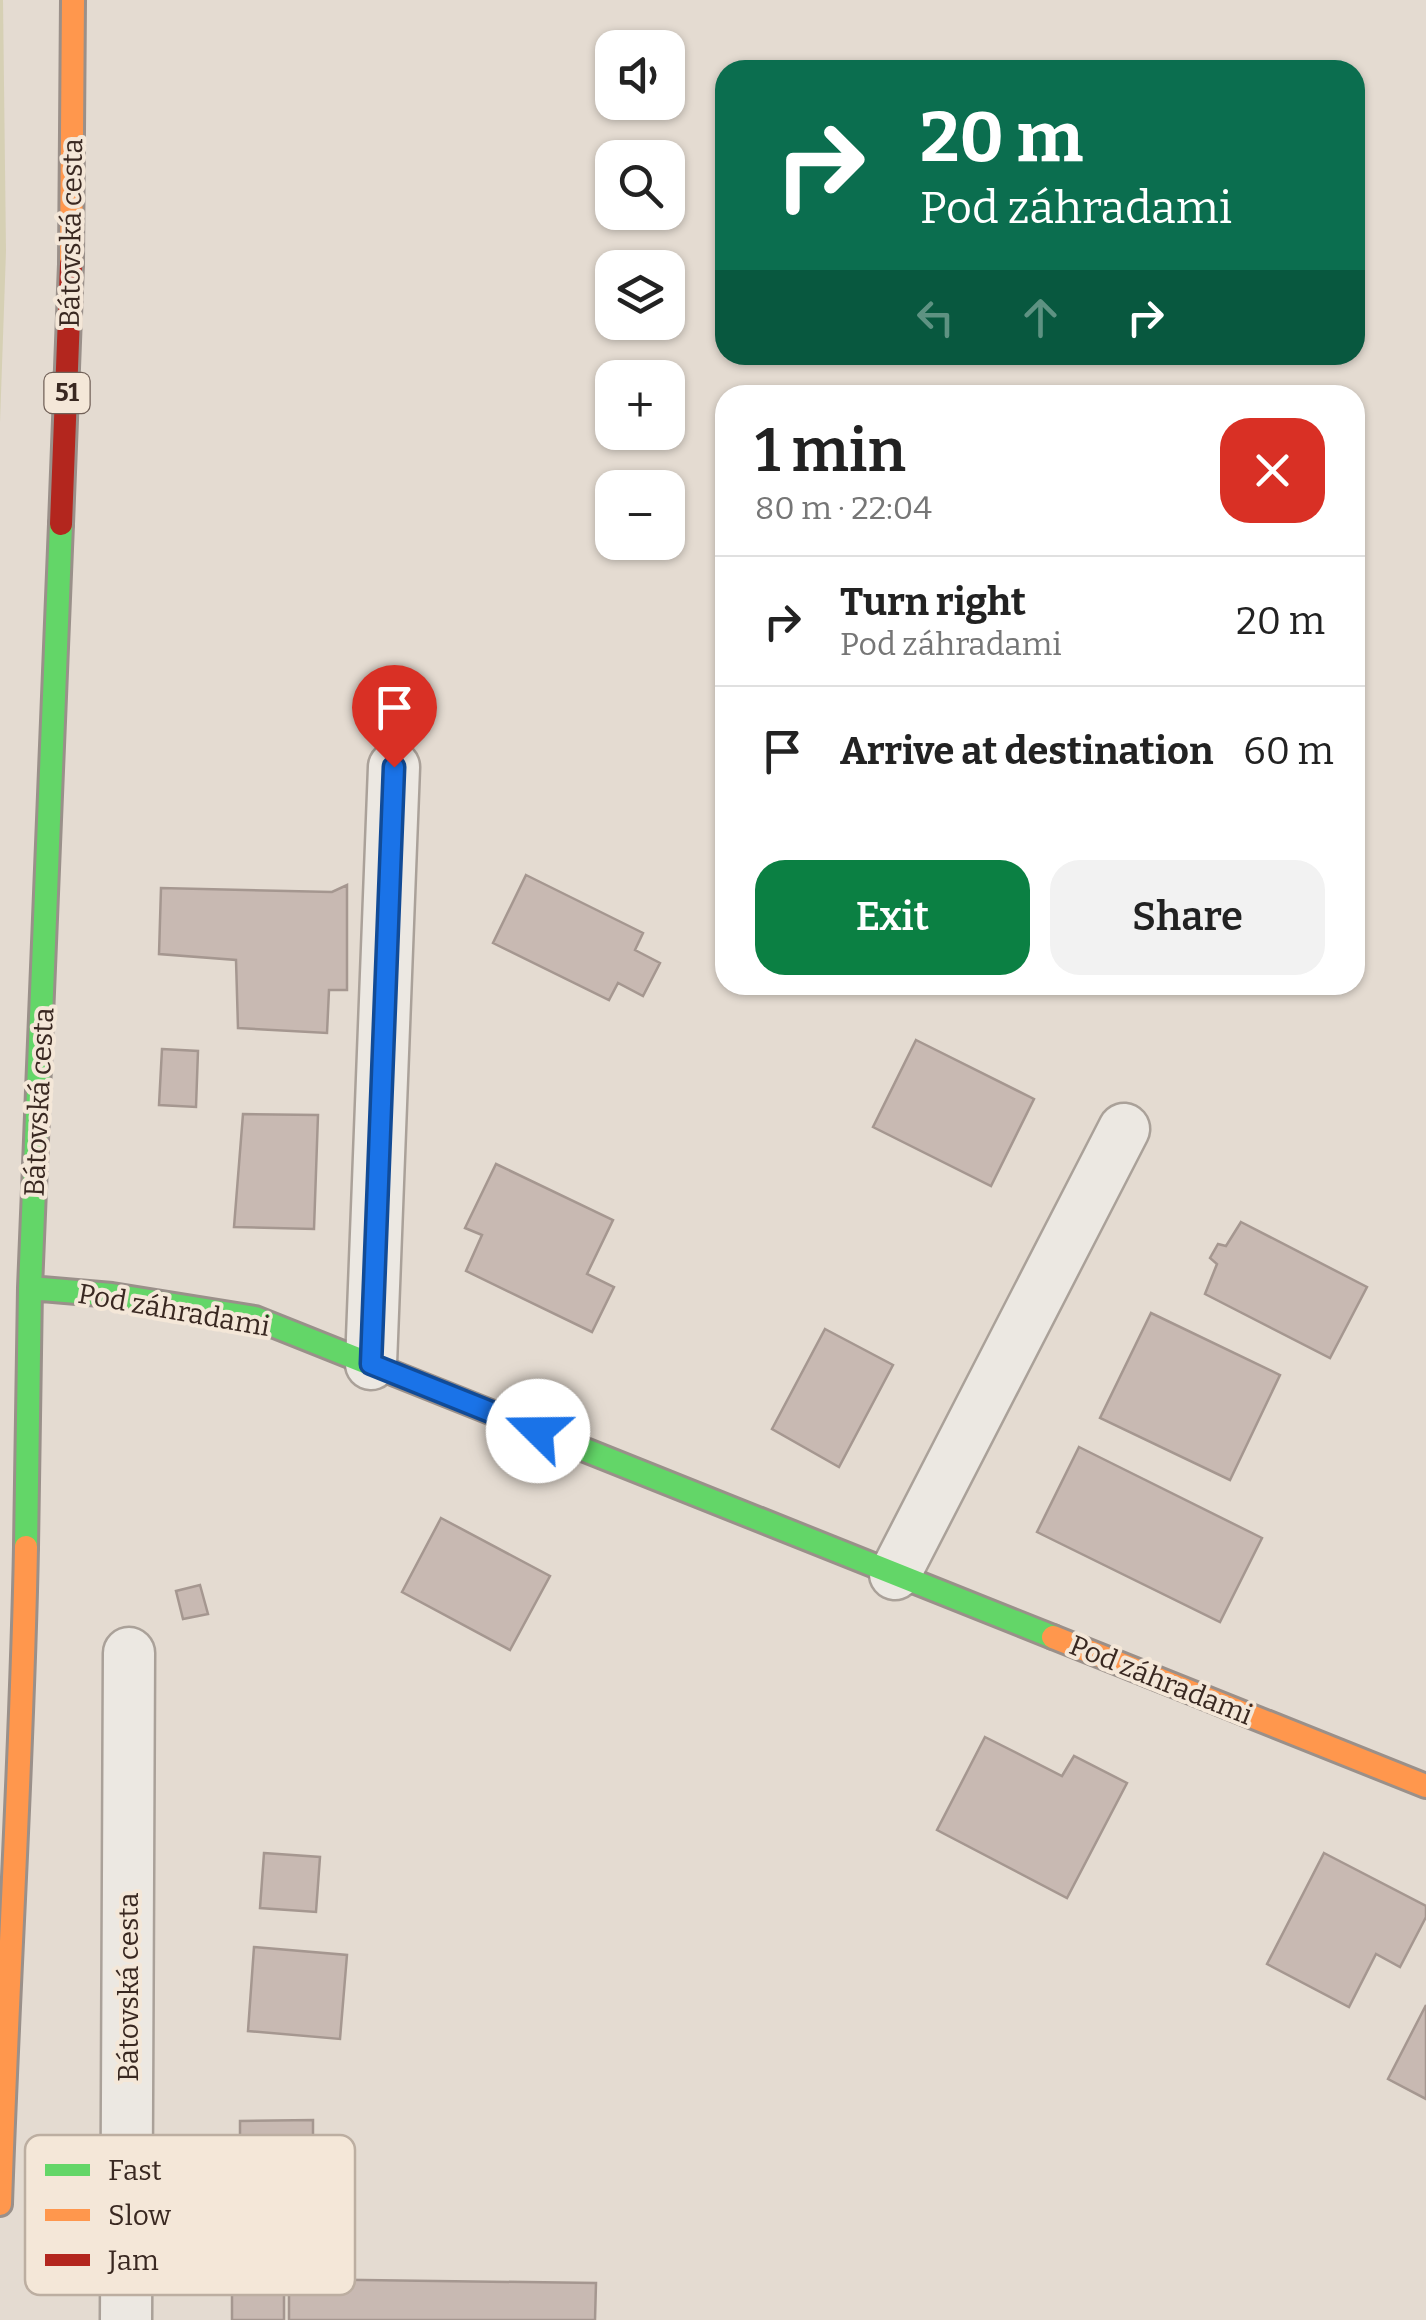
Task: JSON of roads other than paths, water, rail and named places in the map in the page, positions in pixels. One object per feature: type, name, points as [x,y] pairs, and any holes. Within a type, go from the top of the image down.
[{"type":"main road","name":"Bátovská cesta","points":[[0,2204],[23,1695],[30,1288],[70,326],[74,0]]},
{"type":"main road","name":"Pod záhradami","points":[[30,1288],[112,1295],[255,1318],[1426,1786]]},
{"type":"street","points":[[371,1364],[394,767]]},
{"type":"street","points":[[895,1574],[1124,1129]]},
{"type":"street","name":"Bátovská cesta","points":[[127,2135],[129,1653]]},
{"type":"street","name":"Bátovská cesta","points":[[126,2295],[126,2320]]}]
